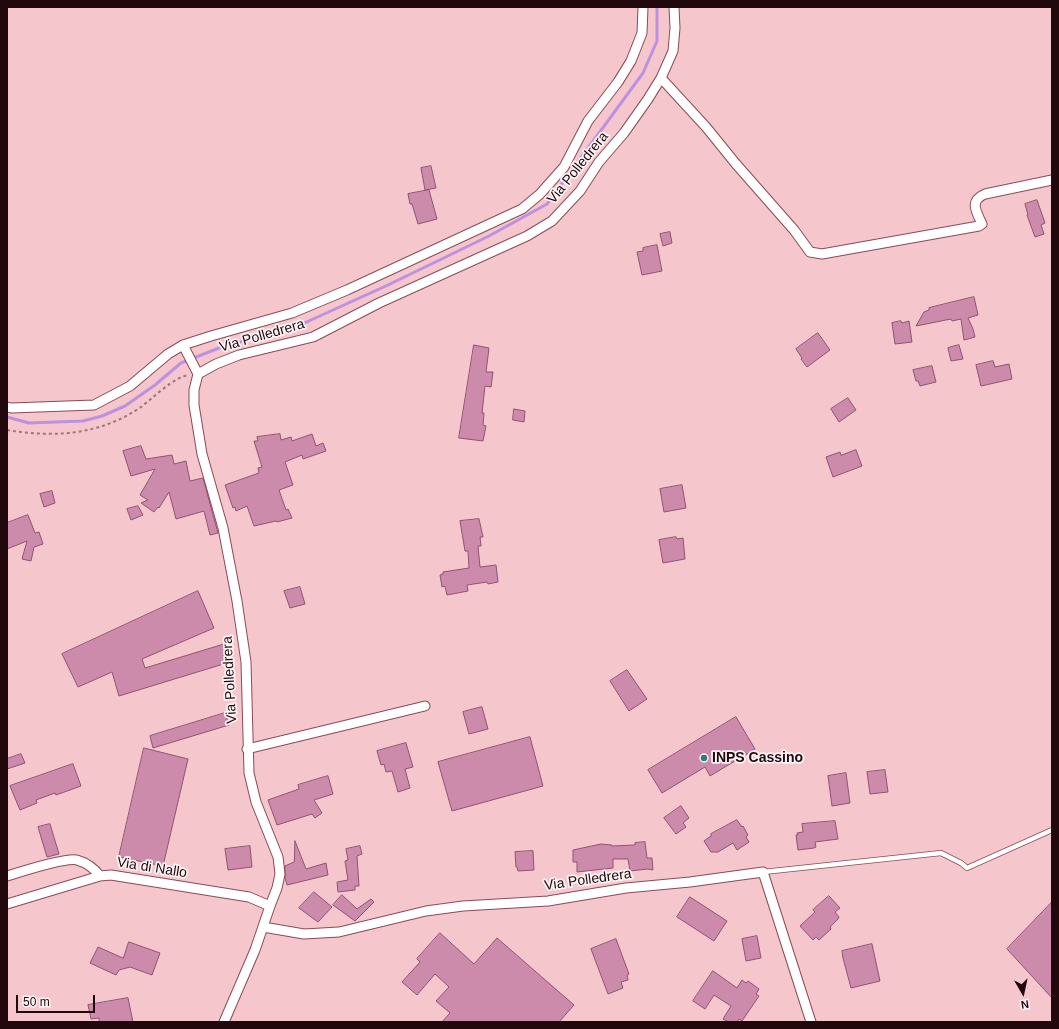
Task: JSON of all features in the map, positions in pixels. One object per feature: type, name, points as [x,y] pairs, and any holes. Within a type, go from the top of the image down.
[{"type":"street","points":[[7,407],[94,405],[130,386],[168,354],[211,336],[292,313],[347,290],[522,209],[540,194],[564,167],[588,121],[618,82],[631,60],[642,33],[643,7]]},
{"type":"street","name":"Via Polledrera","points":[[224,1022],[255,950],[270,906],[278,888],[280,874],[278,857],[256,802],[249,773],[247,749],[246,662],[224,528],[202,454],[194,405],[196,371],[238,356],[313,337],[379,303],[527,236],[552,221],[580,191],[599,162],[624,133],[661,78],[673,51],[675,28],[674,7]]},
{"type":"street","points":[[661,78],[706,127],[736,164],[794,230],[810,252],[822,254],[979,226],[982,224],[976,212],[975,203],[978,197],[985,194],[1052,180]]},
{"type":"street","points":[[184,347],[196,371]]},
{"type":"street","points":[[247,749],[424,706]]},
{"type":"street","points":[[7,876],[58,862],[76,860],[92,867],[100,876]]},
{"type":"street","points":[[763,872],[811,1022]]},
{"type":"street","name":"Via Polledrera","points":[[263,927],[304,934],[339,932],[426,911],[463,906],[548,901],[626,888],[690,882],[763,872]]},
{"type":"street","name":"Via di Nallo","points":[[7,904],[100,876],[111,875],[249,897],[270,906]]},
{"type":"lane","points":[[763,872],[941,852],[967,868],[1052,830]]},
{"type":"path","points":[[7,430],[33,434],[76,433],[108,425],[123,419],[167,386],[196,371]]},
{"type":"building","points":[[431,166],[436,188],[425,190],[421,168]]},
{"type":"building","points":[[429,190],[437,219],[418,224],[412,204],[410,204],[408,194]]},
{"type":"building","points":[[1037,200],[1045,223],[1041,225],[1044,234],[1035,237],[1027,215],[1025,204]]},
{"type":"building","points":[[670,232],[672,243],[663,246],[660,234]]},
{"type":"building","points":[[657,245],[662,271],[642,275],[637,252],[643,251],[643,248]]},
{"type":"building","points":[[974,297],[978,315],[968,318],[975,337],[964,340],[961,319],[952,321],[951,319],[916,326],[924,312],[929,310],[929,308]]},
{"type":"building","points":[[901,321],[902,323],[909,321],[912,342],[895,344],[892,323]]},
{"type":"building","points":[[818,333],[830,350],[807,367],[796,349]]},
{"type":"building","points":[[474,345],[489,348],[486,372],[493,372],[491,387],[485,386],[482,413],[484,413],[483,425],[486,426],[483,441],[459,438]]},
{"type":"building","points":[[959,345],[963,359],[951,361],[948,348]]},
{"type":"building","points":[[993,361],[995,367],[1009,364],[1012,379],[981,386],[976,365]]},
{"type":"building","points":[[932,366],[936,382],[920,386],[918,381],[916,381],[913,370]]},
{"type":"building","points":[[848,398],[856,410],[839,422],[831,409]]},
{"type":"building","points":[[514,409],[525,411],[524,422],[513,420]]},
{"type":"building","points":[[280,434],[281,440],[291,437],[292,441],[312,434],[316,446],[323,443],[326,451],[303,459],[302,455],[285,462],[293,485],[279,490],[286,510],[288,509],[292,518],[254,526],[247,506],[236,511],[235,507],[233,508],[225,485],[259,473],[258,468],[262,467],[254,441],[258,441],[257,437]]},
{"type":"building","points":[[141,446],[146,459],[172,455],[174,464],[186,461],[190,481],[203,478],[218,533],[210,535],[204,511],[176,519],[169,492],[159,508],[158,507],[154,512],[141,503],[148,500],[140,495],[155,469],[131,476],[123,451]]},
{"type":"building","points":[[856,450],[862,466],[833,477],[826,457],[840,452],[841,455]]},
{"type":"building","points":[[682,485],[686,508],[664,512],[660,489]]},
{"type":"building","points":[[52,491],[55,503],[44,507],[40,494]]},
{"type":"building","points":[[138,506],[143,515],[131,520],[127,509]]},
{"type":"building","points":[[28,515],[35,533],[39,532],[43,544],[34,547],[31,561],[22,559],[27,541],[7,549],[7,523]]},
{"type":"building","points":[[479,519],[483,537],[480,537],[481,546],[478,546],[480,567],[496,565],[498,582],[467,585],[468,591],[447,595],[445,586],[442,587],[440,575],[443,574],[443,572],[469,568],[468,551],[465,551],[460,521]]},
{"type":"building","points":[[676,537],[677,539],[683,538],[685,559],[663,563],[659,540]]},
{"type":"building","points":[[300,587],[305,604],[290,608],[284,591]]},
{"type":"building","points":[[198,591],[214,628],[142,659],[145,668],[224,644],[230,662],[119,696],[112,672],[78,687],[62,654]]},
{"type":"building","points":[[627,670],[647,699],[629,711],[610,681]]},
{"type":"building","points":[[482,707],[488,729],[469,734],[463,712]]},
{"type":"building","points":[[225,713],[229,725],[153,748],[150,736]]},
{"type":"building","name":"INPS Cassino","points":[[736,717],[755,749],[710,776],[705,767],[662,793],[648,770]]},
{"type":"building","points":[[530,737],[543,786],[452,811],[438,762]]},
{"type":"building","points":[[406,743],[413,767],[405,769],[410,788],[398,792],[392,771],[386,772],[384,764],[381,765],[377,751]]},
{"type":"building","points":[[144,748],[188,759],[163,866],[119,857]]},
{"type":"building","points":[[21,754],[25,763],[7,769],[7,759]]},
{"type":"building","points":[[73,764],[81,786],[36,800],[37,803],[20,810],[10,786]]},
{"type":"building","points":[[885,770],[888,792],[870,794],[867,772]]},
{"type":"building","points":[[846,773],[850,803],[832,806],[828,776]]},
{"type":"building","points":[[328,776],[333,794],[314,800],[322,813],[315,818],[312,814],[277,825],[268,800],[299,789],[298,785]]},
{"type":"building","points":[[681,806],[689,818],[683,823],[686,827],[676,834],[664,818]]},
{"type":"building","points":[[737,820],[742,827],[743,826],[748,835],[746,837],[749,842],[737,850],[733,843],[718,852],[711,852],[704,841],[711,836],[711,834]]},
{"type":"building","points":[[835,821],[838,839],[815,842],[816,847],[814,848],[798,850],[796,835],[798,835],[797,833],[803,832],[802,824]]},
{"type":"building","points":[[50,824],[59,854],[47,857],[38,827]]},
{"type":"building","points":[[295,841],[306,869],[326,863],[328,875],[287,885],[285,878],[285,866],[294,862]]},
{"type":"building","points":[[645,842],[647,858],[652,858],[653,870],[648,869],[630,871],[628,859],[613,859],[613,868],[577,872],[577,862],[573,862],[573,850],[601,844],[612,846],[635,845],[635,843]]},
{"type":"building","points":[[250,846],[252,867],[228,870],[225,849]]},
{"type":"building","points":[[360,846],[362,854],[357,856],[359,886],[355,886],[355,890],[338,892],[337,882],[348,880],[345,861],[348,860],[346,849]]},
{"type":"building","points":[[533,851],[534,870],[518,871],[516,867],[515,852]]},
{"type":"building","points":[[314,892],[332,907],[318,922],[299,908]]},
{"type":"building","points":[[342,895],[357,909],[371,899],[374,902],[355,921],[333,905]]},
{"type":"building","points":[[829,896],[840,908],[835,912],[839,917],[830,927],[831,929],[819,940],[816,937],[813,940],[800,926],[815,912],[813,910]]},
{"type":"building","points":[[690,897],[727,921],[714,941],[677,917]]},
{"type":"building","points":[[1052,902],[1052,998],[1007,949]]},
{"type":"building","points":[[440,933],[474,964],[497,938],[574,1005],[559,1022],[442,1022],[450,1013],[436,1001],[449,987],[435,974],[417,995],[402,982],[420,962],[417,959]]},
{"type":"building","points":[[757,936],[761,958],[746,961],[742,939]]},
{"type":"building","points":[[616,939],[629,974],[627,975],[628,980],[621,982],[623,988],[608,994],[591,949]]},
{"type":"building","points":[[129,942],[160,953],[152,975],[130,967],[119,970],[116,975],[90,963],[98,947],[123,958]]},
{"type":"building","points":[[872,944],[880,981],[851,988],[842,951]]},
{"type":"building","points":[[713,971],[737,988],[742,980],[746,983],[748,981],[759,989],[756,994],[759,996],[742,1021],[739,1019],[737,1022],[728,1022],[723,1019],[731,1006],[714,995],[705,1009],[693,1001]]},
{"type":"building","points":[[128,998],[133,1022],[99,1022],[99,1018],[91,1019],[88,1005]]},
{"type":"waterway","points":[[7,417],[29,423],[83,421],[102,416],[125,406],[155,385],[181,363],[219,348],[300,325],[388,285],[489,236],[547,204],[643,73],[657,41],[657,7]]},
{"type":"place","name":"INPS Cassino","points":[[704,758]]}]
